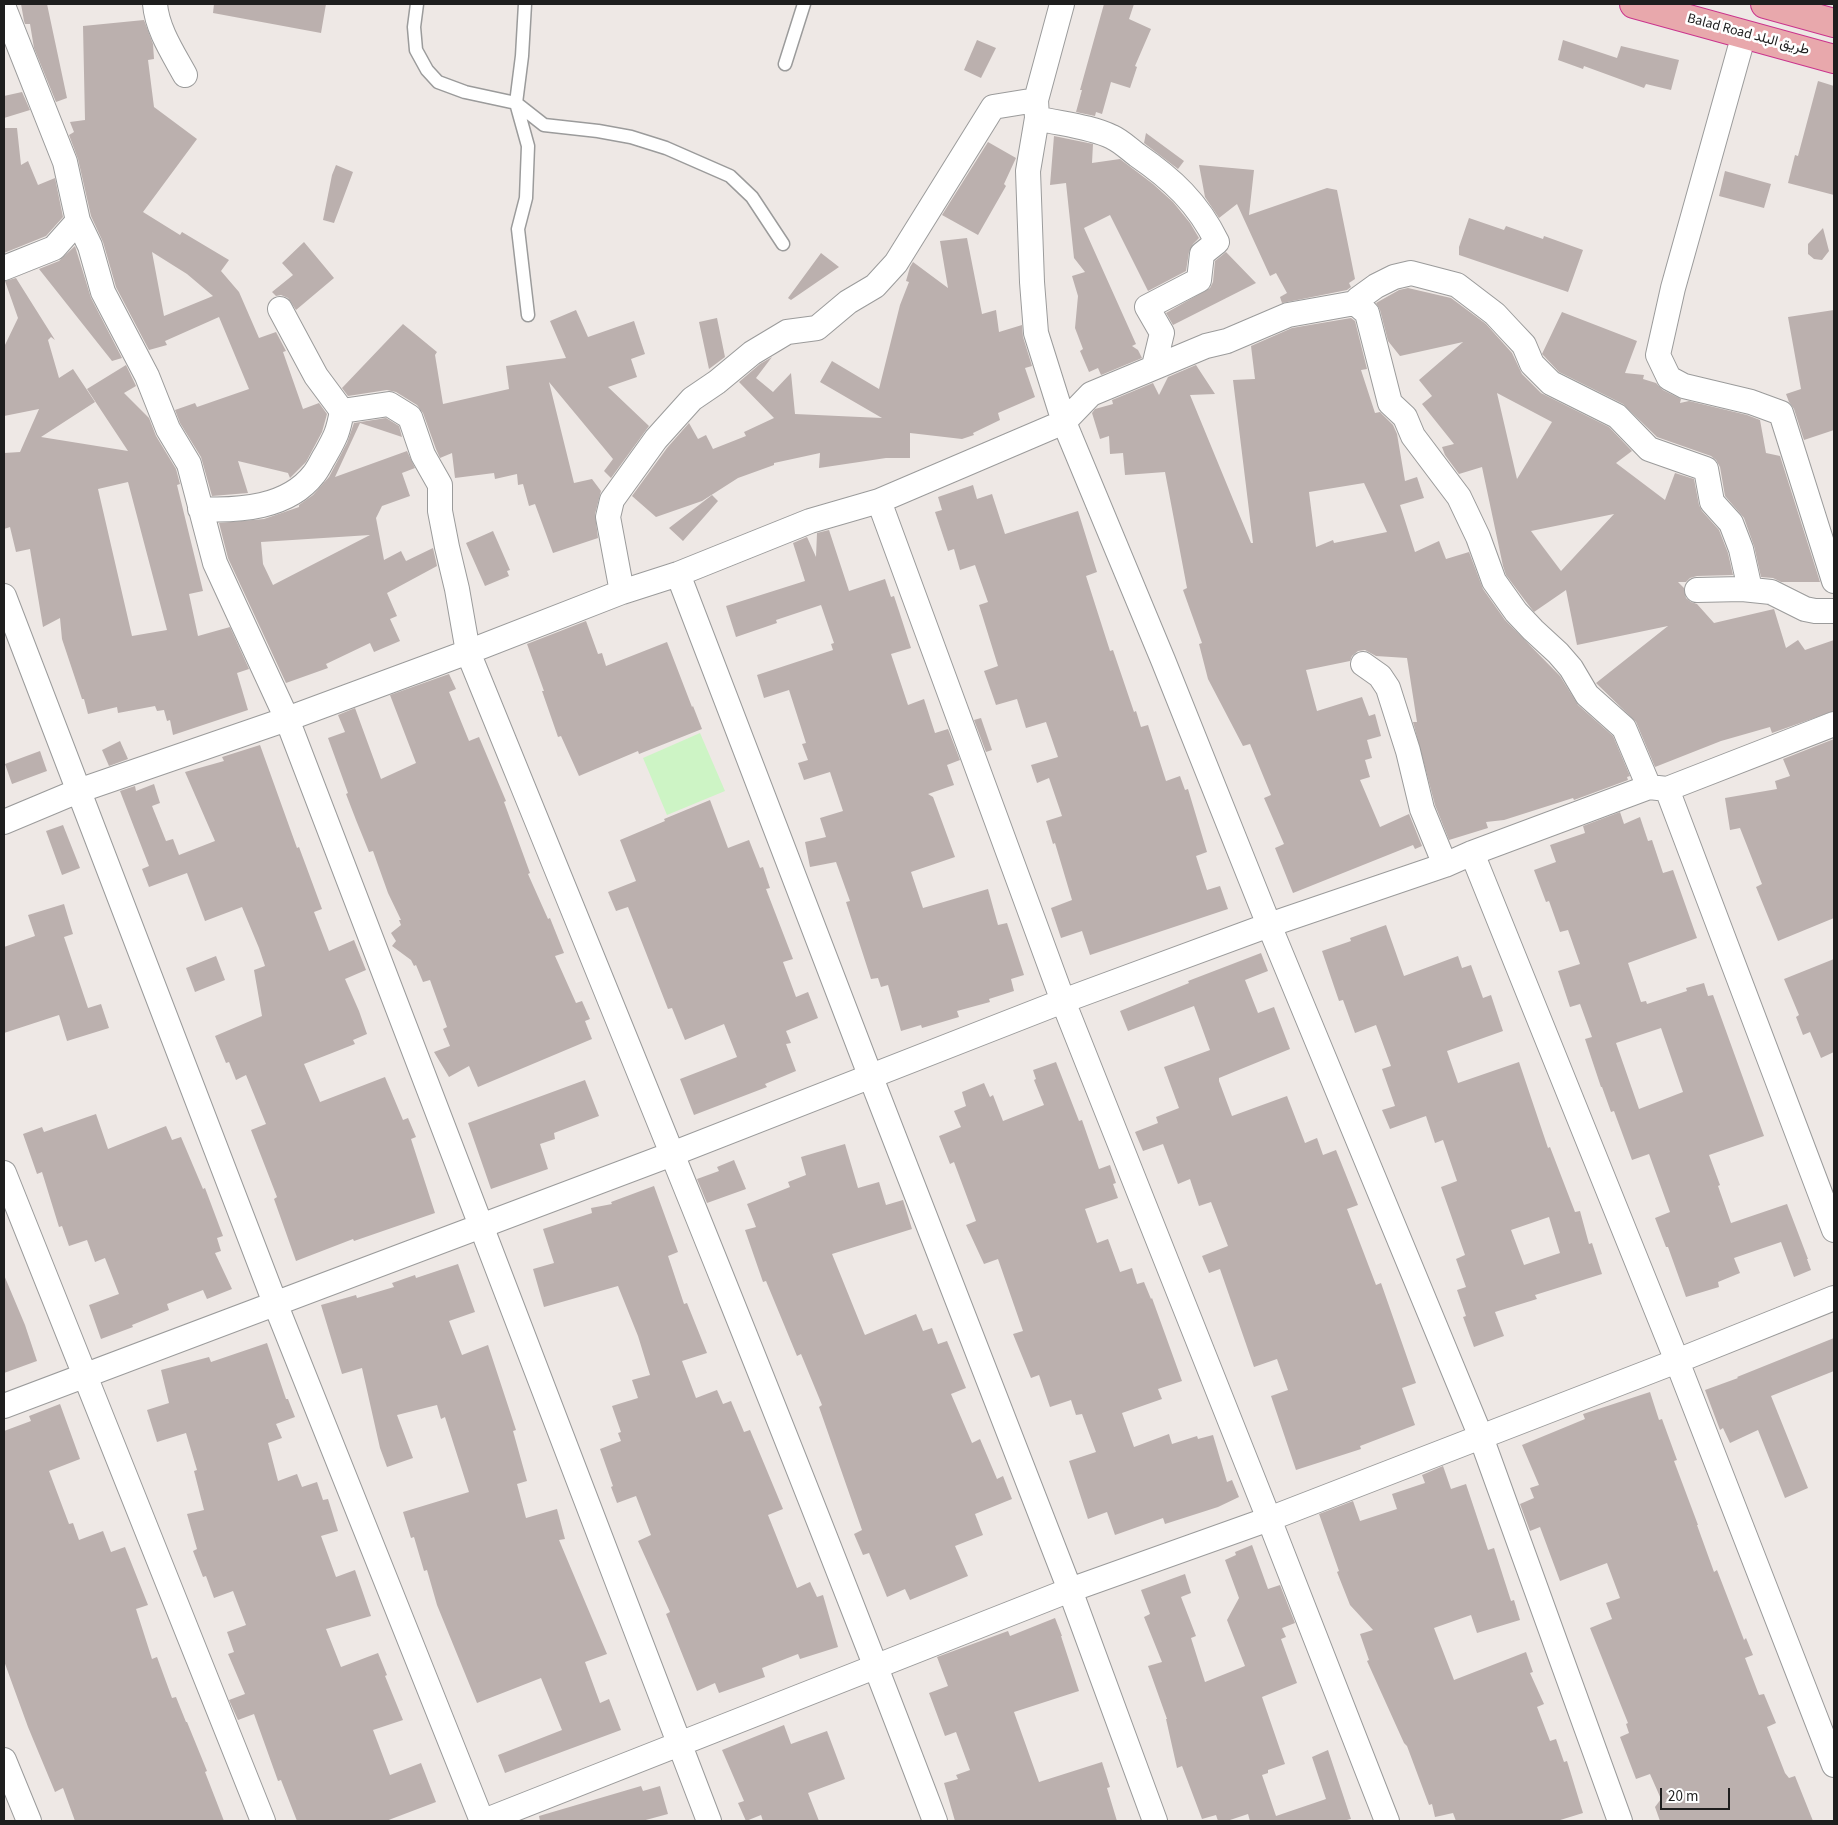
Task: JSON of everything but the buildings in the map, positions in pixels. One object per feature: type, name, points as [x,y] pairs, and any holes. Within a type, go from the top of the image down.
[{"type":"highway","name":"Balad Road طريق البلد","points":[[1634,4],[1834,59]]},
{"type":"highway","points":[[1765,4],[1834,23]]},
{"type":"street","points":[[155,4],[167,41],[185,75]]},
{"type":"street","points":[[1062,4],[1036,110],[1028,171],[1036,333],[1064,422],[1167,669],[1269,925],[1481,1436],[1620,1821]]},
{"type":"street","points":[[4,8],[65,162],[78,221],[90,246],[104,292],[147,376],[168,429],[189,464],[215,564],[287,719],[709,1821]]},
{"type":"street","points":[[1744,34],[1676,279],[1658,355],[1669,378],[1684,386],[1751,402],[1781,413],[1834,581]]},
{"type":"street","points":[[622,592],[608,517],[612,500],[656,439],[692,399],[718,382],[752,353],[787,332],[818,328],[848,302],[875,286],[896,263],[994,107],[1036,110],[1113,137],[1161,172],[1184,193],[1207,222],[1217,242],[1202,254],[1199,280],[1147,307],[1162,333],[1154,366]]},
{"type":"street","points":[[4,268],[54,248],[78,221]]},
{"type":"street","points":[[1356,304],[1358,299],[1376,286],[1394,277],[1412,273],[1458,285],[1468,292],[1495,314],[1524,345],[1532,364],[1551,383],[1617,416],[1649,449],[1706,469],[1712,502],[1731,523],[1741,549],[1750,589]]},
{"type":"street","points":[[4,822],[78,791],[287,719],[468,652],[622,592],[678,574],[810,521],[879,501],[1064,422],[1091,394],[1154,366],[1206,346],[1227,341],[1288,315],[1356,304],[1367,312],[1390,403],[1405,417],[1413,436],[1459,497],[1478,537],[1494,581],[1516,612],[1571,668],[1587,696],[1624,728],[1658,788],[1834,1230]]},
{"type":"street","points":[[200,509],[229,510],[252,506],[277,500],[295,492],[314,474],[338,432],[342,411],[316,376],[280,309]]},
{"type":"street","points":[[342,411],[389,404],[410,417],[423,455],[440,485],[440,512],[457,589],[468,652],[672,1154],[876,1667],[935,1821]]},
{"type":"street","points":[[879,501],[1063,1002],[1387,1821]]},
{"type":"street","points":[[678,574],[1070,1590],[1155,1821]]},
{"type":"street","points":[[1697,590],[1750,589],[1771,592],[1805,609],[1815,612],[1834,612]]},
{"type":"street","points":[[4,596],[276,1303],[483,1821],[1070,1590],[1269,1519],[1834,1298]]},
{"type":"street","points":[[1363,664],[1380,676],[1388,688],[1408,751],[1422,808],[1445,865]]},
{"type":"street","points":[[4,1406],[672,1154],[870,1075],[1269,925],[1445,865],[1834,724]]},
{"type":"street","points":[[1472,854],[1677,1361],[1834,1765]]},
{"type":"street","points":[[4,1173],[262,1821]]},
{"type":"street","points":[[4,1760],[29,1821]]},
{"type":"lane","points":[[417,4],[414,27],[416,50],[427,70],[438,82],[465,92],[516,103],[544,125],[598,131],[630,137],[666,148],[730,176],[752,197],[783,244]]},
{"type":"lane","points":[[525,4],[522,56],[516,103],[528,146],[526,198],[518,229],[528,315]]},
{"type":"lane","points":[[786,64],[804,4]]},
{"type":"green space","points":[[700,733],[725,791],[667,815],[643,758]]}]
